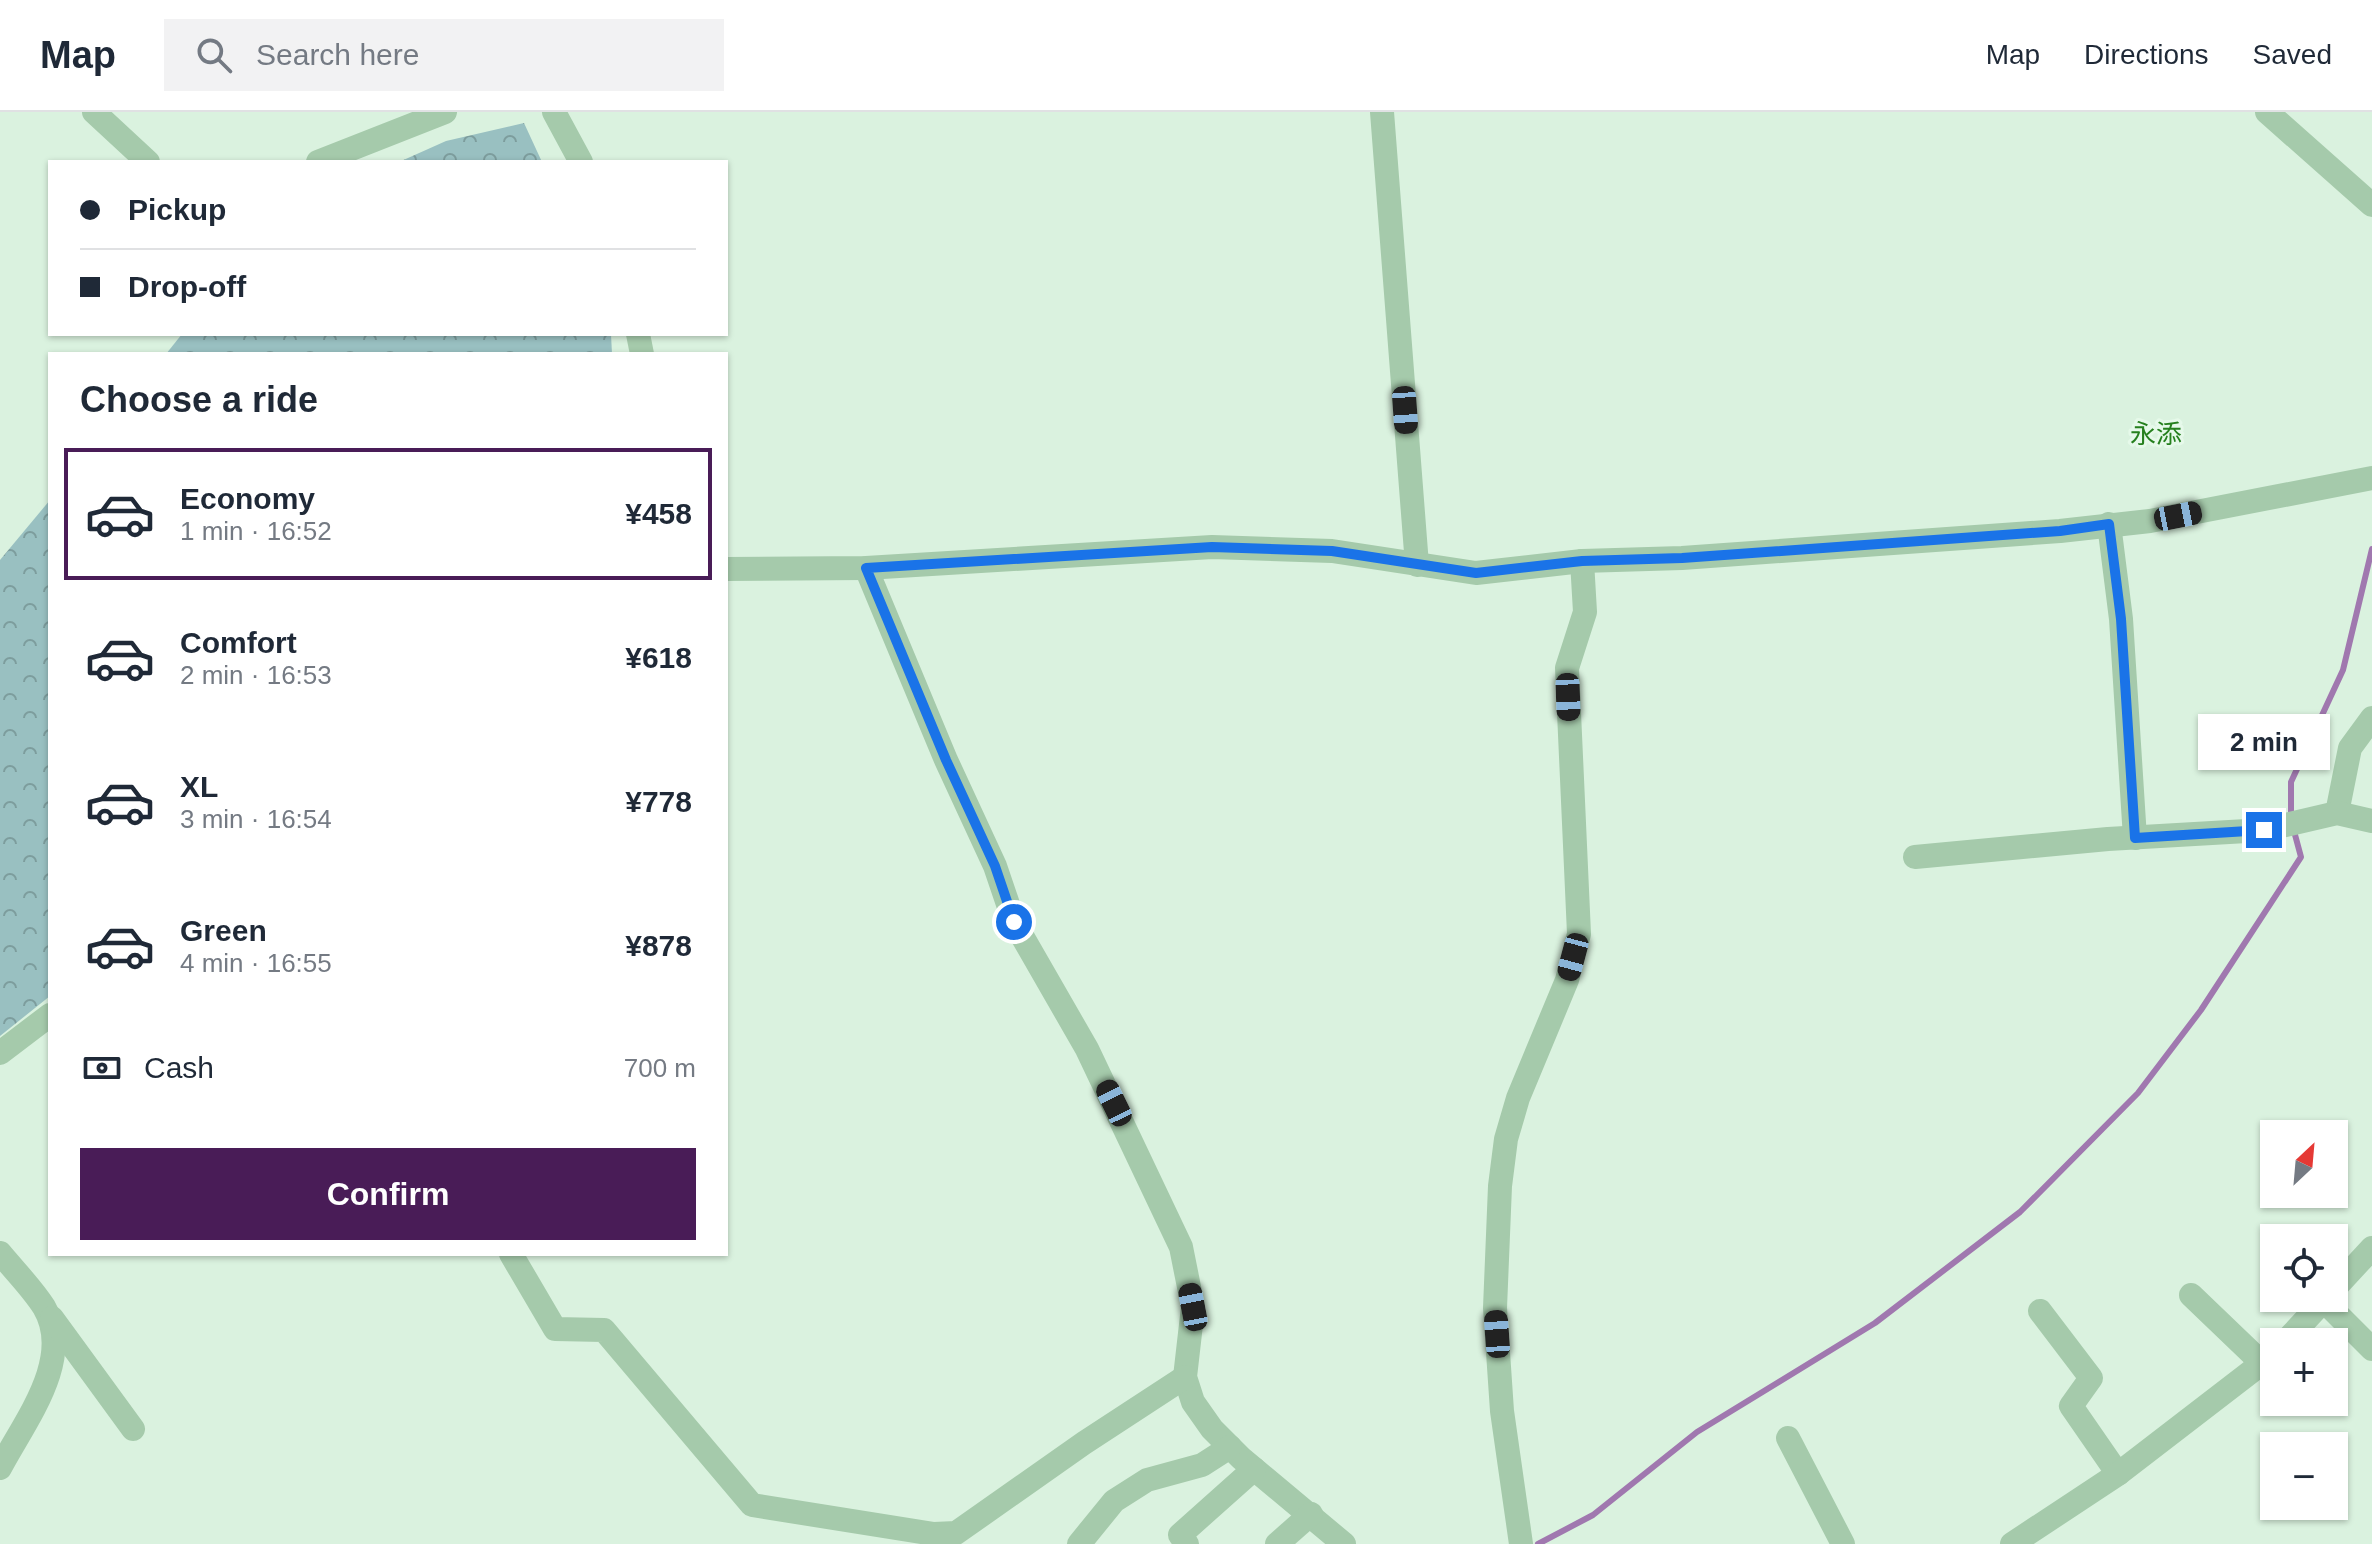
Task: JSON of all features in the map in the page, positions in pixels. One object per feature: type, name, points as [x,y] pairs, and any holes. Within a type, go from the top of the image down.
[{"type":"street","points":[[94,112],[146,160]]},
{"type":"street","points":[[323,160],[445,112]]},
{"type":"street","points":[[554,112],[580,160]]},
{"type":"street","points":[[1382,112],[1417,565]]},
{"type":"street","points":[[2267,112],[2372,205]]},
{"type":"street","points":[[728,569],[866,568],[1212,547],[1332,551],[1476,573],[1582,561],[1682,558],[2060,531],[2150,521],[2372,478]]},
{"type":"street","points":[[2109,524],[2121,619],[2135,838]]},
{"type":"street","points":[[1521,1544],[1502,1411],[1495,1308],[1500,1186],[1506,1139],[1518,1098],[1567,980],[1579,934],[1567,668],[1585,612],[1582,561]]},
{"type":"street","points":[[866,568],[946,760],[995,866],[1014,922],[1087,1049],[1181,1247],[1193,1307],[1185,1377],[1193,1402],[1230,1447],[1344,1544]]},
{"type":"street","points":[[2337,813],[2350,748],[2372,718]]},
{"type":"street","points":[[1915,857],[2264,830],[2337,813],[2372,821]]},
{"type":"street","points":[[0,1053],[48,1017]]},
{"type":"street","points":[[2348,1274],[2372,1248]]},
{"type":"street","points":[[0,1253],[44,1306],[133,1429]]},
{"type":"street","points":[[512,1256],[555,1329],[604,1330],[752,1505],[934,1534],[956,1533],[1185,1377]]},
{"type":"street","points":[[2191,1295],[2260,1352]]},
{"type":"street","points":[[0,1468],[51,1370],[55,1347],[53,1326],[44,1306]]},
{"type":"street","points":[[2040,1311],[2091,1378],[2071,1406],[2118,1474]]},
{"type":"street","points":[[2298,1328],[2313,1312]]},
{"type":"street","points":[[2341,1312],[2372,1349]]},
{"type":"street","points":[[2012,1544],[2118,1474],[2260,1367]]},
{"type":"street","points":[[1788,1438],[1843,1544]]},
{"type":"street","points":[[1079,1544],[1114,1501],[1147,1480],[1202,1465],[1230,1447]]},
{"type":"street","points":[[1187,1544],[1180,1535],[1254,1469]]},
{"type":"street","points":[[1277,1544],[1311,1514]]},
{"type":"green space","points":[[524,123],[541,160],[403,160],[446,141]]},
{"type":"green space","points":[[180,336],[611,336],[612,352],[168,352]]},
{"type":"green space","points":[[48,502],[48,998],[0,1036],[0,560]]},
{"type":"waterway","points":[[2291,820],[2291,782],[2343,670],[2372,549]]},
{"type":"waterway","points":[[1538,1544],[1593,1515],[1697,1432],[1875,1323],[2020,1212],[2138,1093],[2201,1010],[2301,857],[2294,831]]},
{"type":"district","name":"永添","points":[[2156,434]]},
{"type":"route","points":[[1014,922],[995,866],[946,760],[866,568],[1212,547],[1332,551],[1476,573],[1582,561],[1682,558],[2060,531],[2109,524],[2121,619],[2135,838],[2264,830]]}]
